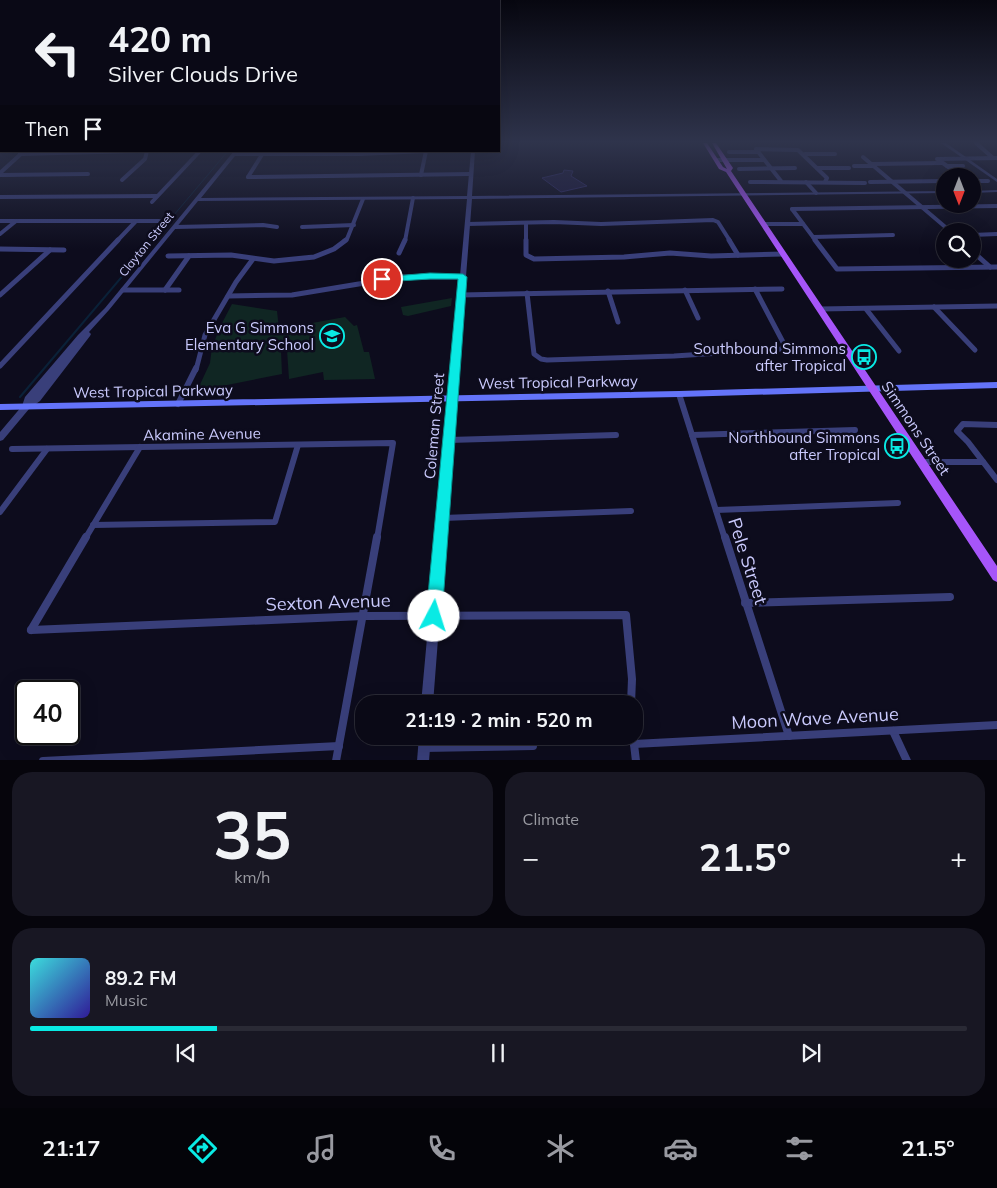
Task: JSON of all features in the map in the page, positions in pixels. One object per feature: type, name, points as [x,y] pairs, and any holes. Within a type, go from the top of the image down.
[{"type":"main road","name":"Simmons Street","points":[[732,178],[997,576]]},
{"type":"main road","name":"West Tropical Parkway","points":[[0,407],[679,394],[997,385]]},
{"type":"street","points":[[152,202],[174,178]]},
{"type":"street","name":"Clayton Street","points":[[0,438],[26,407],[37,399],[87,337],[91,328],[214,178]]},
{"type":"street","name":"Coleman Street","points":[[428,695],[471,178]]},
{"type":"street","points":[[890,178],[941,223]]},
{"type":"street","points":[[981,181],[988,181]]},
{"type":"street","points":[[750,182],[865,182]]},
{"type":"street","points":[[806,182],[816,194]]},
{"type":"street","points":[[870,182],[936,182]]},
{"type":"street","points":[[197,200],[936,192]]},
{"type":"street","points":[[981,192],[997,192]]},
{"type":"street","points":[[0,197],[157,196]]},
{"type":"street","points":[[168,256],[231,255],[253,259],[298,260],[314,257],[339,246],[350,236],[363,198]]},
{"type":"street","points":[[399,253],[407,236],[413,198]]},
{"type":"street","points":[[997,206],[792,209],[837,269],[997,267]]},
{"type":"street","points":[[0,221],[159,221]]},
{"type":"street","points":[[0,234],[16,221]]},
{"type":"street","points":[[0,366],[136,221]]},
{"type":"street","points":[[467,224],[601,224],[643,221],[715,221],[718,222],[738,254]]},
{"type":"street","points":[[526,223],[526,255],[530,258],[624,257],[670,253],[783,254]]},
{"type":"street","points":[[763,224],[803,224]]},
{"type":"street","points":[[176,227],[263,225],[277,227]]},
{"type":"street","points":[[302,227],[354,225]]},
{"type":"street","points":[[981,235],[997,234]]},
{"type":"street","points":[[813,237],[893,236]]},
{"type":"street","points":[[0,250],[64,250]]},
{"type":"street","points":[[0,296],[50,250]]},
{"type":"street","points":[[166,290],[189,256]]},
{"type":"street","points":[[178,404],[196,370],[205,335],[243,270],[253,259]]},
{"type":"street","points":[[981,259],[990,267]]},
{"type":"street","points":[[228,296],[292,295],[400,277],[463,277]]},
{"type":"street","points":[[461,295],[782,288]]},
{"type":"street","points":[[527,293],[533,351],[536,357],[547,360],[674,356],[777,350],[784,347],[755,289]]},
{"type":"street","points":[[123,290],[179,290]]},
{"type":"street","points":[[685,290],[698,318]]},
{"type":"street","points":[[608,292],[618,322]]},
{"type":"street","points":[[820,309],[997,306]]},
{"type":"street","points":[[934,307],[974,350]]},
{"type":"street","points":[[866,309],[899,351]]},
{"type":"street","name":"Pele Street","points":[[679,394],[789,736]]},
{"type":"street","points":[[997,425],[968,424],[960,426],[957,431],[968,442],[997,480]]},
{"type":"street","points":[[692,435],[855,430]]},
{"type":"street","points":[[449,440],[616,436]]},
{"type":"street","name":"Akamine Avenue","points":[[12,449],[393,443],[364,616]]},
{"type":"street","points":[[93,526],[275,522],[298,445]]},
{"type":"street","points":[[93,526],[140,447]]},
{"type":"street","points":[[0,512],[47,449]]},
{"type":"street","points":[[922,462],[983,462]]},
{"type":"street","points":[[716,510],[898,503]]},
{"type":"street","points":[[443,518],[631,511]]},
{"type":"street","name":"Sexton Avenue","points":[[93,526],[31,630],[364,616],[626,615],[632,679],[631,695]]},
{"type":"street","points":[[745,604],[950,598]]},
{"type":"street","points":[[336,760],[364,616]]},
{"type":"street","name":"Moon Wave Avenue","points":[[643,740],[789,736],[997,725]]},
{"type":"street","points":[[894,730],[908,760]]},
{"type":"street","points":[[634,745],[636,760]]},
{"type":"street","points":[[43,760],[170,757],[339,746]]},
{"type":"street","points":[[424,748],[533,746]]},
{"type":"green space","points":[[452,298],[451,306],[408,316],[403,315],[401,307]]},
{"type":"green space","points":[[232,304],[277,311],[279,329],[345,317],[354,326],[357,325],[364,352],[369,352],[375,379],[324,380],[323,372],[289,379],[287,350],[281,351],[282,374],[197,391],[210,363],[212,347]]},
{"type":"building","points":[[543,178],[575,178],[587,186],[561,192]]},
{"type":"waterway","points":[[152,241],[205,178]]},
{"type":"waterway","points":[[20,397],[153,240]]},
{"type":"place","name":"Eva G Simmons Elementary School","points":[[332,336]]},
{"type":"place","name":"Southbound Simmons after Tropical","points":[[864,357]]},
{"type":"place","name":"Northbound Simmons after Tropical","points":[[897,446]]},
{"type":"route","points":[[382,279],[430,276],[463,277],[434,616]]}]
